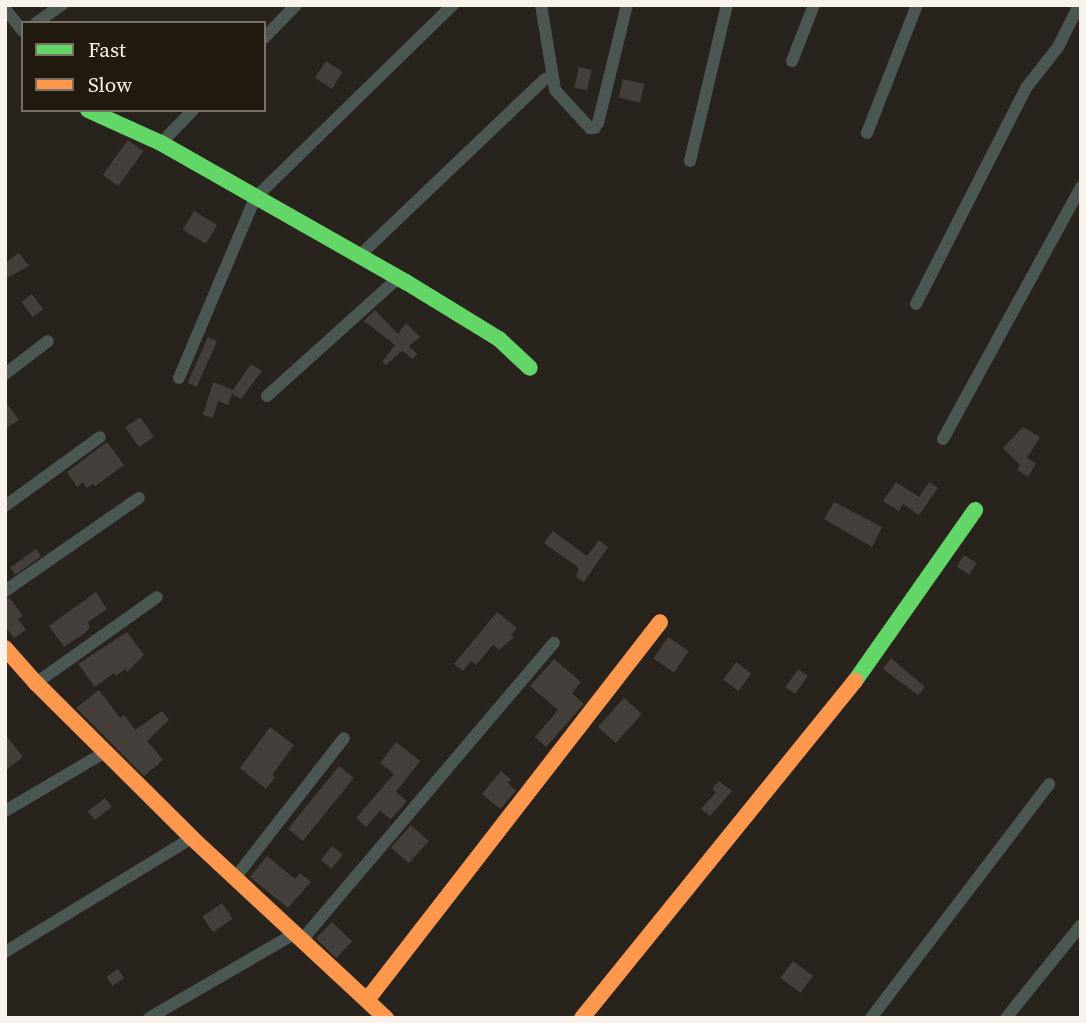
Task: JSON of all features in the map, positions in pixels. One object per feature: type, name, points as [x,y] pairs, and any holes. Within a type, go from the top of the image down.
[{"type":"street","points":[[39,21],[62,5]]},
{"type":"street","points":[[266,36],[296,5]]},
{"type":"street","points":[[179,378],[255,198],[453,5]]},
{"type":"street","points":[[541,5],[555,90],[590,128],[597,125],[627,5]]},
{"type":"street","points":[[690,160],[727,5]]},
{"type":"street","points":[[792,61],[814,5]]},
{"type":"street","points":[[867,133],[917,5]]},
{"type":"street","points":[[916,304],[1026,88],[1058,47],[1079,5]]},
{"type":"street","points":[[5,9],[21,29]]},
{"type":"street","points":[[359,256],[545,79]]},
{"type":"street","points":[[92,112],[161,143],[398,278],[499,339],[530,368]]},
{"type":"street","points":[[161,143],[192,112]]},
{"type":"street","points":[[943,439],[1081,187]]},
{"type":"street","points":[[267,396],[398,278]]},
{"type":"street","points":[[5,374],[48,341]]},
{"type":"street","points":[[5,506],[100,437]]},
{"type":"street","points":[[5,591],[139,499]]},
{"type":"street","points":[[582,1018],[853,684],[975,510]]},
{"type":"street","points":[[36,683],[157,597]]},
{"type":"street","points":[[366,1000],[660,622]]},
{"type":"street","points":[[149,1018],[297,937],[554,643]]},
{"type":"street","points":[[5,648],[36,683],[192,838],[386,1018]]},
{"type":"street","points":[[234,878],[345,738]]},
{"type":"street","points":[[5,811],[105,752]]},
{"type":"street","points":[[871,1018],[1049,784]]},
{"type":"street","points":[[5,952],[192,838]]},
{"type":"street","points":[[1006,1018],[1081,925]]},
{"type":"building","points":[[326,61],[343,72],[332,89],[315,78]]},
{"type":"building","points":[[579,67],[592,70],[587,90],[574,87]]},
{"type":"building","points":[[623,79],[644,84],[640,102],[619,98]]},
{"type":"building","points":[[128,140],[143,151],[118,186],[103,175]]},
{"type":"building","points":[[194,211],[217,225],[206,244],[183,230]]},
{"type":"building","points":[[19,253],[29,266],[5,279],[5,263]]},
{"type":"building","points":[[32,294],[43,309],[33,317],[21,302]]},
{"type":"building","points":[[375,310],[398,334],[406,323],[420,337],[409,346],[417,354],[413,359],[402,351],[386,365],[382,362],[395,345],[364,321]]},
{"type":"building","points":[[208,337],[217,341],[197,387],[188,383]]},
{"type":"building","points":[[251,364],[262,371],[241,399],[232,394],[228,405],[218,401],[213,418],[203,415],[213,382],[233,390]]},
{"type":"building","points":[[5,401],[19,420],[5,429]]},
{"type":"building","points":[[140,417],[154,437],[139,447],[125,427]]},
{"type":"building","points":[[1023,427],[1040,437],[1027,458],[1036,463],[1028,477],[1017,470],[1020,465],[1003,448]]},
{"type":"building","points":[[107,442],[124,465],[95,486],[93,484],[87,488],[83,482],[77,487],[67,472]]},
{"type":"building","points":[[896,482],[919,497],[929,482],[938,488],[919,515],[903,504],[899,511],[883,501]]},
{"type":"building","points":[[834,502],[882,527],[872,547],[824,519]]},
{"type":"building","points":[[553,531],[587,556],[599,540],[608,547],[584,582],[576,577],[579,568],[544,543]]},
{"type":"building","points":[[36,549],[41,556],[15,575],[10,568]]},
{"type":"building","points":[[964,555],[977,563],[969,575],[957,567]]},
{"type":"building","points":[[96,592],[107,609],[88,622],[90,627],[86,632],[64,647],[49,626]]},
{"type":"building","points":[[10,598],[23,616],[18,619],[26,630],[14,638],[5,626],[5,600]]},
{"type":"building","points":[[497,612],[517,628],[511,635],[514,637],[499,650],[493,645],[476,665],[471,661],[463,671],[454,664]]},
{"type":"building","points":[[127,632],[144,655],[127,672],[125,669],[116,676],[114,673],[95,687],[78,664]]},
{"type":"building","points":[[668,637],[689,651],[674,673],[653,659]]},
{"type":"building","points":[[891,658],[925,687],[918,695],[883,669]]},
{"type":"building","points":[[554,659],[581,682],[572,693],[584,704],[546,747],[535,737],[558,710],[530,686]]},
{"type":"building","points":[[736,662],[751,673],[738,691],[723,680]]},
{"type":"building","points":[[798,669],[808,676],[795,694],[785,687]]},
{"type":"building","points":[[99,690],[120,718],[124,715],[135,730],[162,711],[169,720],[147,741],[163,760],[144,776],[76,708]]},
{"type":"building","points":[[624,698],[642,714],[616,743],[598,727]]},
{"type":"building","points":[[270,727],[294,745],[272,775],[275,777],[266,789],[240,768]]},
{"type":"building","points":[[5,734],[23,757],[5,771]]},
{"type":"building","points":[[396,742],[420,761],[396,792],[407,801],[391,819],[380,811],[366,827],[356,818],[394,774],[380,763]]},
{"type":"building","points":[[339,766],[354,778],[303,841],[288,829]]},
{"type":"building","points":[[501,771],[511,780],[508,783],[516,791],[500,809],[482,794]]},
{"type":"building","points":[[719,781],[732,791],[710,816],[701,809],[716,792],[712,789]]},
{"type":"building","points":[[105,798],[112,807],[94,820],[88,812]]},
{"type":"building","points":[[411,825],[429,841],[409,863],[391,847]]},
{"type":"building","points":[[332,846],[343,855],[332,869],[321,860]]},
{"type":"building","points":[[267,856],[295,879],[300,873],[311,882],[288,908],[250,877]]},
{"type":"building","points":[[222,903],[233,919],[213,932],[202,917]]},
{"type":"building","points":[[332,922],[352,941],[336,958],[316,939]]},
{"type":"building","points":[[793,961],[813,976],[800,993],[780,978]]},
{"type":"building","points":[[118,969],[124,978],[113,986],[106,977]]},
{"type":"traffic: fast","points":[[92,112],[161,143],[406,282],[499,339],[530,368]]},
{"type":"traffic: fast","points":[[855,681],[975,510]]},
{"type":"traffic: slow","points":[[367,1000],[660,622]]},
{"type":"traffic: slow","points":[[5,648],[36,683],[192,838],[386,1018]]},
{"type":"traffic: slow","points":[[582,1018],[855,681]]}]
